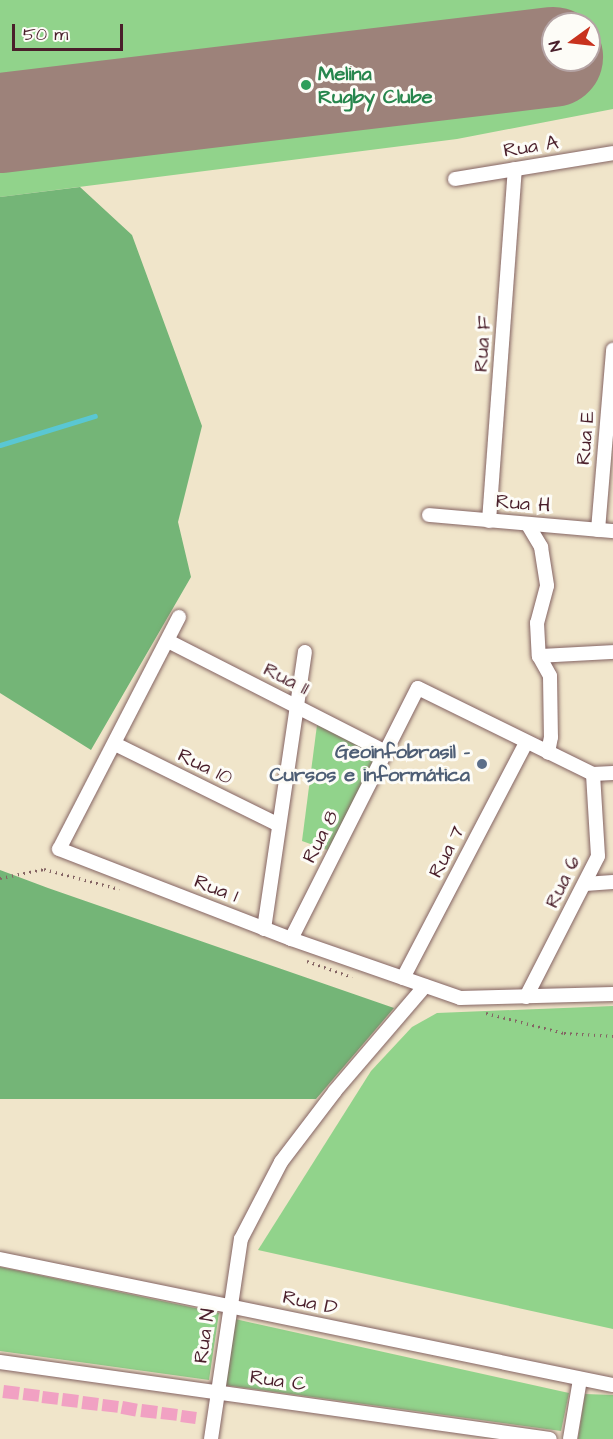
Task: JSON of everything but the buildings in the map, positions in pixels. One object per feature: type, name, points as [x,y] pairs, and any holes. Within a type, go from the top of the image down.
[{"type":"street","name":"Rua A","points":[[455,179],[613,153]]},
{"type":"street","name":"Rua F","points":[[489,521],[515,169]]},
{"type":"street","name":"Rua E","points":[[598,530],[613,350]]},
{"type":"street","name":"Rua H","points":[[429,515],[613,531]]},
{"type":"street","points":[[528,525],[541,547],[547,586],[537,623],[539,656],[550,676],[551,737],[548,753]]},
{"type":"street","name":"Rua 1","points":[[179,617],[59,849],[264,929],[460,998],[613,994]]},
{"type":"street","name":"Rua 11","points":[[168,641],[386,752]]},
{"type":"street","points":[[264,929],[305,652]]},
{"type":"street","points":[[539,656],[613,652]]},
{"type":"street","name":"Rua 8","points":[[291,939],[418,688],[526,743]]},
{"type":"street","points":[[526,743],[593,774],[613,773]]},
{"type":"street","name":"Rua 7","points":[[403,978],[526,743]]},
{"type":"street","name":"Rua 10","points":[[115,744],[279,825]]},
{"type":"street","name":"Rua 6","points":[[526,998],[598,856],[593,774]]},
{"type":"street","points":[[585,884],[613,882]]},
{"type":"street","name":"Rua N","points":[[211,1439],[229,1306],[242,1239],[281,1162],[335,1091],[425,986]]},
{"type":"street","name":"Rua D","points":[[0,1259],[613,1385]]},
{"type":"street","name":"Rua C","points":[[0,1362],[549,1439]]},
{"type":"street","points":[[570,1439],[580,1379]]},
{"type":"green space","name":"Melina Rugby Clube","points":[[0,0],[613,0],[613,109],[457,139],[0,197]]},
{"type":"green space","points":[[80,187],[132,235],[202,426],[178,522],[191,577],[91,750],[0,693],[0,197]]},
{"type":"green space","points":[[317,725],[378,755],[330,851],[302,841]]},
{"type":"green space","points":[[0,870],[394,1008],[316,1099],[0,1099]]},
{"type":"green space","points":[[613,1006],[613,1329],[258,1250],[371,1071],[412,1027],[437,1013]]},
{"type":"green space","points":[[0,1267],[219,1313],[209,1380],[0,1351]]},
{"type":"green space","points":[[235,1319],[569,1393],[561,1431],[224,1385]]},
{"type":"green space","points":[[585,1394],[613,1395],[613,1439],[578,1439]]},
{"type":"waterway","points":[[0,445],[95,416]]},
{"type":"runway","points":[[0,123],[541,58]]},
{"type":"place","name":"Melina Rugby Clube","points":[[306,85]]},
{"type":"place","name":"Geoinfobrasil - Cursos e informática","points":[[482,764]]}]
